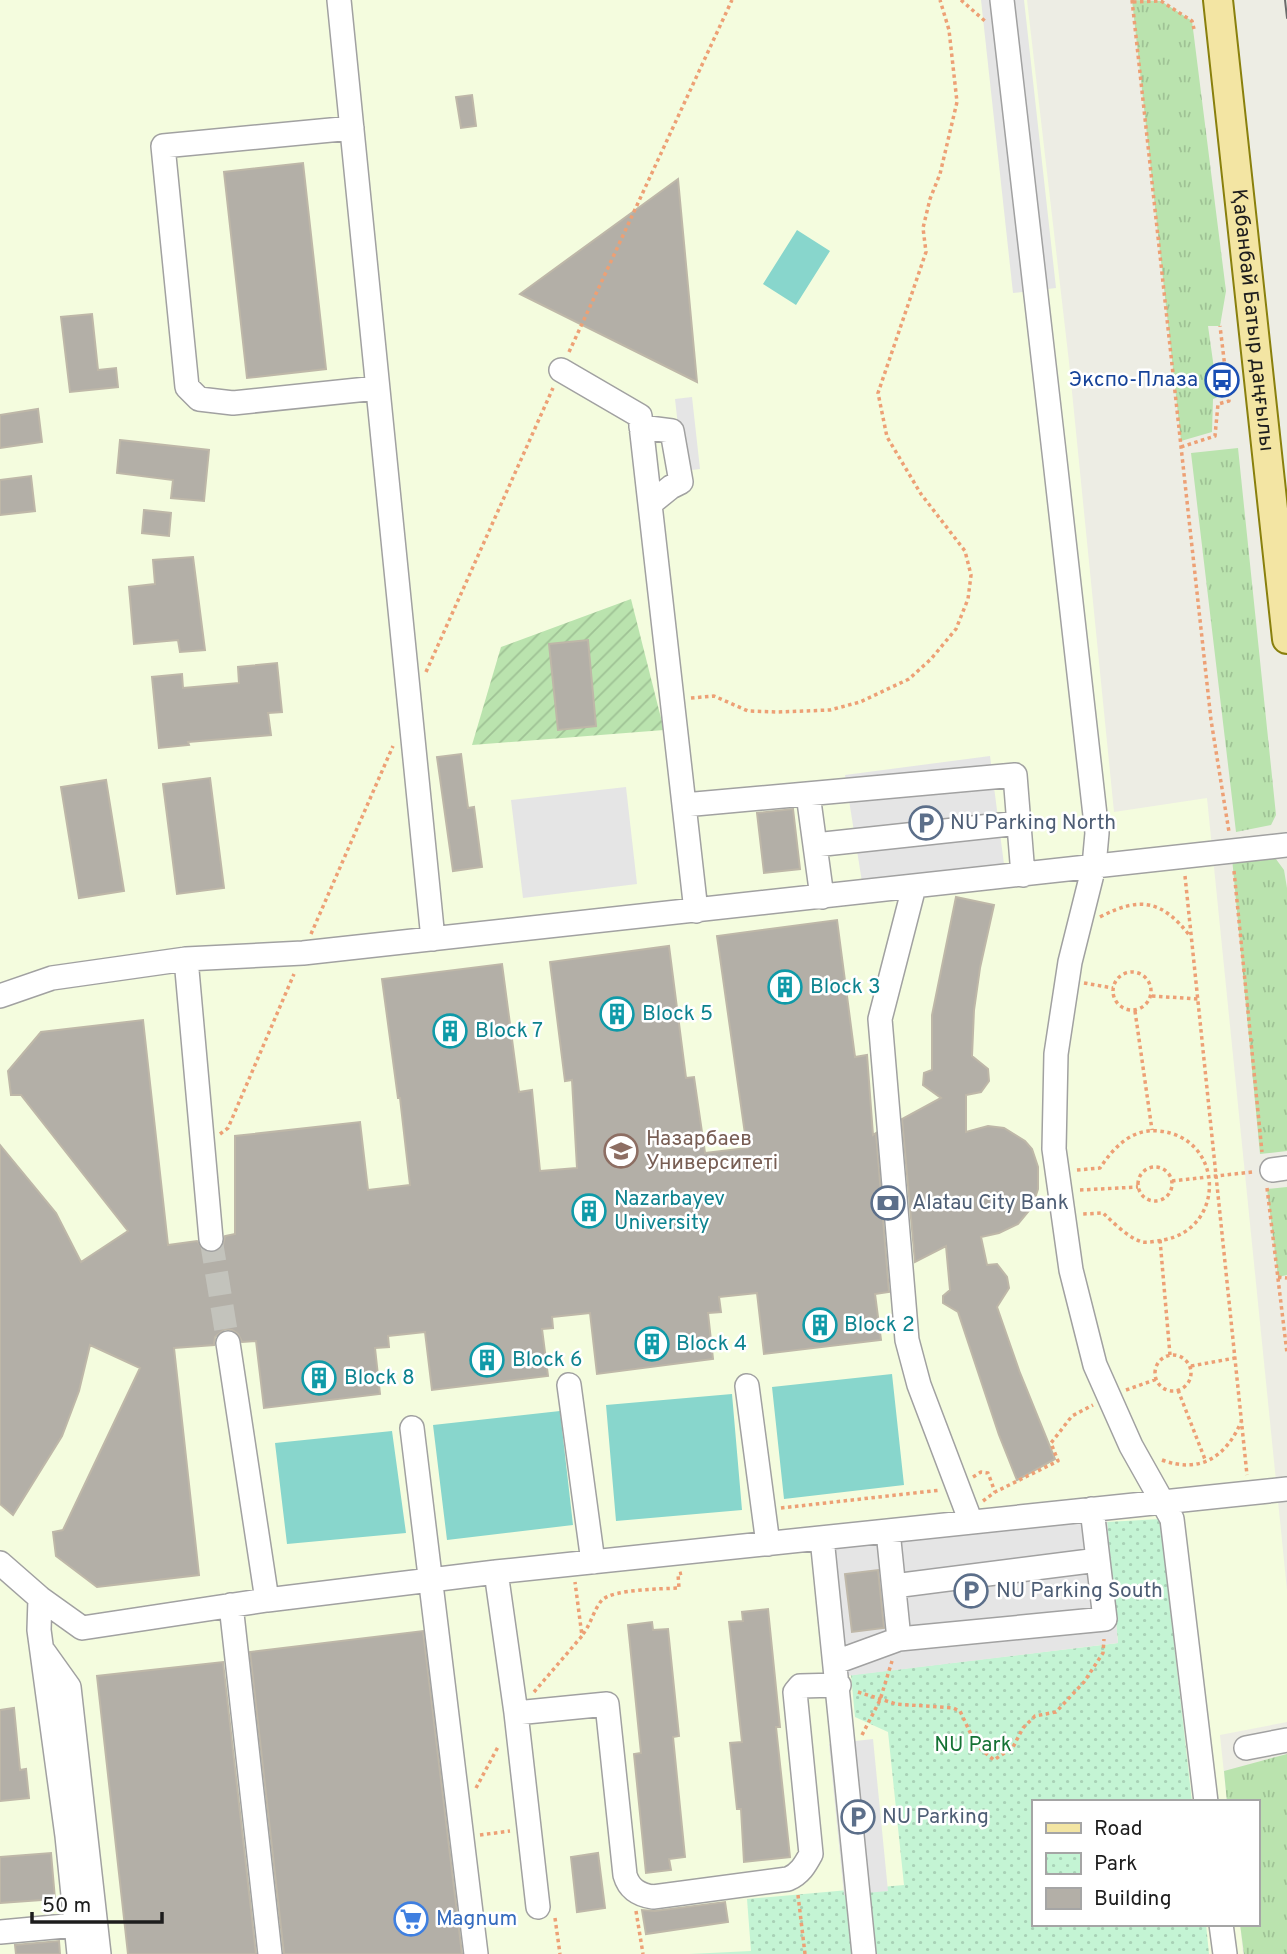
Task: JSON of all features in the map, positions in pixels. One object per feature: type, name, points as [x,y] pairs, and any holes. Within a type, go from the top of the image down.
[{"type":"main road","name":"Қабанбай Батыр даңғылы","points":[[1218,0],[1287,639]]},
{"type":"street","points":[[339,0],[408,712],[433,939]]},
{"type":"street","points":[[1002,0],[1097,833],[1094,866],[1067,980],[1056,1054],[1055,1149],[1071,1269],[1094,1365],[1131,1446],[1172,1519],[1206,1800]]},
{"type":"street","points":[[352,128],[163,146],[187,387],[199,399],[233,403],[377,388]]},
{"type":"street","points":[[561,370],[640,416],[696,911]]},
{"type":"street","points":[[641,427],[672,431],[681,482],[671,486],[650,503]]},
{"type":"street","points":[[684,805],[1015,775],[1023,875]]},
{"type":"street","points":[[808,794],[822,897]]},
{"type":"street","points":[[815,845],[1019,823]]},
{"type":"street","points":[[0,996],[52,978],[186,959],[303,953],[1287,845]]},
{"type":"street","points":[[914,887],[880,1019],[907,1340],[919,1385],[970,1489],[971,1522]]},
{"type":"street","points":[[186,959],[211,1238]]},
{"type":"street","points":[[228,1343],[267,1600]]},
{"type":"street","points":[[569,1385],[593,1562]]},
{"type":"street","points":[[747,1386],[768,1544]]},
{"type":"street","points":[[412,1428],[476,1954]]},
{"type":"street","points":[[0,1563],[40,1598],[82,1628],[267,1600],[430,1580],[1287,1489]]},
{"type":"street","points":[[836,1662],[900,1639],[1105,1619],[1092,1509]]},
{"type":"street","points":[[888,1531],[900,1639]]},
{"type":"street","points":[[822,1538],[839,1685],[846,1786],[864,1954]]},
{"type":"street","points":[[894,1586],[1098,1560]]},
{"type":"street","points":[[496,1573],[516,1713],[538,1907]]},
{"type":"street","points":[[40,1598],[39,1630],[67,1836],[79,1954]]},
{"type":"street","points":[[231,1605],[270,1954]]},
{"type":"street","points":[[41,1648],[69,1687],[99,1954]]},
{"type":"street","points":[[516,1713],[607,1704],[625,1875],[632,1889],[643,1896],[653,1897],[788,1879],[796,1875],[811,1854],[794,1692],[800,1686],[839,1685]]},
{"type":"street","points":[[1246,1748],[1287,1740]]},
{"type":"street","points":[[0,1932],[76,1925]]},
{"type":"street","points":[[1222,1926],[1225,1954]]},
{"type":"path","points":[[425,674],[561,370],[732,0]]},
{"type":"path","points":[[672,699],[714,696],[748,711],[778,712],[830,710],[860,702],[909,679],[931,659],[956,629],[964,609],[971,575],[965,551],[921,494],[887,437],[878,393],[926,251],[923,228],[940,174],[957,102],[949,30],[940,0]]},
{"type":"path","points":[[1194,29],[1192,20],[1161,1],[1133,1],[1211,720],[1232,852],[1274,1169],[1278,1277],[1287,1353]]},
{"type":"path","points":[[1181,447],[1216,436],[1218,404],[1229,401],[1220,326]]},
{"type":"path","points":[[202,1149],[228,1128],[408,712]]},
{"type":"path","points":[[1183,857],[1249,1493]]},
{"type":"path","points":[[1078,929],[1129,904],[1145,904],[1165,911],[1191,937]]},
{"type":"path","points":[[1126,972],[1140,973],[1150,982],[1152,996],[1144,1007],[1135,1010],[1118,1006],[1112,994],[1115,980],[1126,972]]},
{"type":"path","points":[[1067,980],[1113,988]]},
{"type":"path","points":[[1152,996],[1198,999]]},
{"type":"path","points":[[1135,1010],[1152,1130]]},
{"type":"path","points":[[1059,1182],[1100,1168],[1112,1150],[1145,1129],[1170,1132],[1190,1141],[1204,1159],[1210,1177],[1210,1196],[1191,1228],[1171,1238],[1144,1242],[1126,1233],[1103,1213],[1064,1215]]},
{"type":"path","points":[[1157,1167],[1167,1172],[1172,1181],[1170,1192],[1163,1199],[1153,1201],[1143,1197],[1138,1187],[1140,1177],[1147,1169],[1157,1167]]},
{"type":"path","points":[[1172,1181],[1274,1169]]},
{"type":"path","points":[[1059,1182],[1138,1187]]},
{"type":"path","points":[[1160,1240],[1170,1355]]},
{"type":"path","points":[[1278,1277],[1287,1278]]},
{"type":"path","points":[[1170,1355],[1182,1357],[1191,1366],[1191,1379],[1183,1389],[1170,1391],[1159,1385],[1155,1373],[1159,1361],[1170,1355]]},
{"type":"path","points":[[1191,1366],[1235,1358]]},
{"type":"path","points":[[763,1511],[910,1493],[970,1489],[983,1501],[995,1492],[1059,1461],[1051,1443],[1072,1416],[1110,1396],[1157,1379]]},
{"type":"path","points":[[1178,1390],[1206,1462]]},
{"type":"path","points":[[1131,1446],[1173,1464],[1206,1462],[1230,1443],[1242,1420]]},
{"type":"path","points":[[970,1489],[974,1475],[981,1472],[988,1474],[995,1492]]},
{"type":"path","points":[[582,1636],[590,1626],[600,1602],[607,1597],[679,1588],[678,1574],[689,1573]]},
{"type":"path","points":[[839,1685],[896,1704],[953,1708],[960,1711],[976,1745],[995,1760],[1013,1747],[1023,1728],[1035,1716],[1056,1712],[1084,1682],[1103,1653],[1105,1619]]},
{"type":"path","points":[[845,1755],[866,1730],[880,1700],[900,1639]]},
{"type":"path","points":[[460,1838],[529,1829]]},
{"type":"path","points":[[796,1875],[805,1954]]},
{"type":"path","points":[[632,1889],[643,1954]]},
{"type":"shaded area","name":"Назарбаев Университеті","points":[[0,0],[1027,0],[1069,362],[1114,812],[1207,798],[1287,1590],[1287,1722],[1220,1735],[1227,1800],[1032,1800],[1032,1926],[1240,1926],[1243,1954],[0,1954]]},
{"type":"shaded area","points":[[981,0],[1024,0],[1056,288],[1013,293]]},
{"type":"shaded area","points":[[797,230],[830,251],[796,305],[763,284]]},
{"type":"shaded area","points":[[692,397],[700,469],[683,471],[675,399]]},
{"type":"shaded area","name":"NU Parking North","points":[[990,756],[1005,872],[862,882],[845,775]]},
{"type":"shaded area","points":[[626,787],[637,884],[523,898],[511,800]]},
{"type":"shaded area","points":[[892,1374],[904,1485],[784,1499],[772,1387]]},
{"type":"shaded area","points":[[732,1394],[742,1510],[616,1521],[606,1405]]},
{"type":"shaded area","points":[[560,1411],[573,1525],[447,1540],[433,1425]]},
{"type":"shaded area","points":[[392,1431],[406,1533],[287,1544],[275,1443]]},
{"type":"shaded area","name":"NU Parking South","points":[[1106,1508],[1118,1643],[838,1677],[822,1538]]},
{"type":"shaded area","name":"NU Parking","points":[[873,1739],[888,1891],[844,1895],[829,1744]]},
{"type":"green space","points":[[1132,0],[1161,1],[1192,21],[1226,291],[1220,326],[1208,326],[1218,397],[1213,399],[1212,432],[1181,441]]},
{"type":"green space","points":[[1238,448],[1276,815],[1271,825],[1236,832],[1191,453]]},
{"type":"green space","points":[[631,599],[664,730],[472,745],[501,647]]},
{"type":"green space","points":[[1273,855],[1284,870],[1287,888],[1287,1151],[1260,1154],[1232,858]]},
{"type":"green space","points":[[1287,1187],[1287,1275],[1278,1277],[1267,1189]]},
{"type":"green space","name":"NU Park","points":[[1160,1519],[1192,1800],[1032,1800],[1032,1926],[1206,1926],[1209,1954],[689,1954],[751,1951],[747,1899],[904,1885],[888,1732],[855,1717],[851,1675],[1118,1643],[1107,1522]]},
{"type":"green space","points":[[1287,1754],[1287,1954],[1244,1954],[1240,1926],[1259,1926],[1259,1800],[1227,1800],[1224,1771]]},
{"type":"building","points":[[472,95],[476,126],[461,128],[456,97]]},
{"type":"building","points":[[303,163],[326,369],[247,378],[224,172]]},
{"type":"building","points":[[678,179],[697,382],[520,294]]},
{"type":"building","points":[[92,314],[98,370],[116,368],[118,387],[70,392],[61,317]]},
{"type":"building","points":[[38,409],[42,442],[0,448],[0,415]]},
{"type":"building","points":[[120,440],[209,450],[204,501],[171,498],[173,480],[117,473]]},
{"type":"building","points":[[31,476],[35,511],[0,515],[0,480]]},
{"type":"building","points":[[144,510],[171,513],[169,536],[142,533]]},
{"type":"building","points":[[193,557],[205,650],[180,652],[178,640],[134,644],[129,587],[155,584],[153,560]]},
{"type":"building","points":[[588,640],[596,726],[558,730],[549,644]]},
{"type":"building","points":[[277,663],[282,712],[268,713],[271,735],[188,742],[189,745],[159,748],[152,677],[182,674],[183,688],[239,683],[238,667]]},
{"type":"building","points":[[461,754],[468,808],[474,807],[482,867],[453,871],[437,757]]},
{"type":"building","points":[[210,778],[224,888],[177,894],[163,784]]},
{"type":"building","points":[[106,780],[124,891],[79,898],[61,787]]},
{"type":"building","points":[[793,809],[800,869],[764,873],[757,813]]},
{"type":"building","points":[[956,897],[994,905],[980,968],[974,1010],[972,1056],[988,1069],[989,1081],[981,1092],[966,1095],[966,1132],[988,1126],[1004,1128],[1025,1141],[1032,1149],[1038,1167],[1038,1189],[1032,1207],[1018,1224],[999,1233],[981,1237],[987,1265],[997,1264],[1007,1277],[1009,1288],[997,1307],[1055,1459],[1017,1480],[958,1312],[943,1303],[943,1296],[950,1290],[946,1246],[915,1262],[902,1119],[941,1098],[923,1085],[924,1073],[932,1070],[932,1015]]},
{"type":"building","points":[[837,920],[855,1057],[867,1055],[873,1135],[876,1133],[889,1292],[875,1294],[881,1340],[764,1354],[757,1293],[719,1297],[721,1312],[708,1313],[713,1359],[597,1374],[590,1313],[552,1317],[553,1328],[542,1329],[548,1376],[432,1390],[425,1332],[388,1336],[389,1347],[375,1348],[380,1394],[264,1408],[256,1341],[242,1342],[238,1334],[225,1329],[215,1337],[214,1345],[174,1348],[199,1575],[97,1587],[56,1556],[53,1532],[63,1530],[140,1368],[90,1345],[79,1391],[62,1436],[13,1515],[0,1504],[0,1145],[56,1213],[81,1262],[128,1231],[21,1095],[11,1095],[8,1071],[41,1032],[143,1020],[168,1245],[197,1241],[205,1251],[213,1253],[223,1245],[225,1236],[235,1234],[235,1136],[360,1122],[368,1190],[410,1185],[382,979],[502,964],[519,1092],[532,1090],[540,1171],[577,1168],[572,1080],[565,1081],[550,962],[669,946],[686,1078],[694,1077],[705,1153],[747,1148],[717,936]]},
{"type":"building","points":[[878,1570],[884,1628],[852,1632],[845,1574]]},
{"type":"building","points":[[768,1609],[780,1727],[776,1727],[790,1857],[744,1862],[741,1809],[737,1809],[730,1743],[742,1742],[729,1622],[743,1621],[742,1612]]},
{"type":"building","points":[[652,1622],[653,1630],[668,1629],[679,1736],[673,1737],[685,1857],[669,1859],[671,1870],[646,1873],[634,1754],[641,1753],[628,1625]]},
{"type":"building","points":[[423,1631],[462,1954],[284,1954],[250,1652]]},
{"type":"building","points":[[223,1662],[256,1954],[128,1954],[97,1676]]},
{"type":"building","points":[[14,1708],[20,1770],[26,1769],[29,1798],[0,1801],[0,1710]]},
{"type":"building","points":[[51,1853],[55,1899],[0,1903],[0,1857]]},
{"type":"building","points":[[598,1853],[605,1908],[577,1912],[571,1857]]},
{"type":"building","points":[[725,1902],[728,1922],[646,1934],[642,1910],[655,1911]]},
{"type":"building","points":[[59,1941],[60,1954],[16,1954],[15,1945]]},
{"type":"tunnel","points":[[211,1239],[228,1343]]},
{"type":"tram line","points":[[1285,0],[1287,18]]},
{"type":"place","name":"Экспо-Плаза","points":[[1222,380]]},
{"type":"place","name":"NU Parking North","points":[[926,823]]},
{"type":"place","name":"Block 3","points":[[785,987]]},
{"type":"place","name":"Block 5","points":[[617,1014]]},
{"type":"place","name":"Block 7","points":[[450,1031]]},
{"type":"place","name":"Назарбаев Университеті","points":[[621,1151]]},
{"type":"place","name":"Alatau City Bank","points":[[888,1203]]},
{"type":"place","name":"Nazarbayev University","points":[[589,1211]]},
{"type":"place","name":"Block 2","points":[[820,1325]]},
{"type":"place","name":"Block 4","points":[[652,1344]]},
{"type":"place","name":"Block 6","points":[[487,1360]]},
{"type":"place","name":"Block 8","points":[[319,1378]]},
{"type":"place","name":"NU Parking South","points":[[971,1591]]},
{"type":"place","name":"NU Parking","points":[[858,1817]]},
{"type":"place","name":"Magnum","points":[[411,1919]]}]
